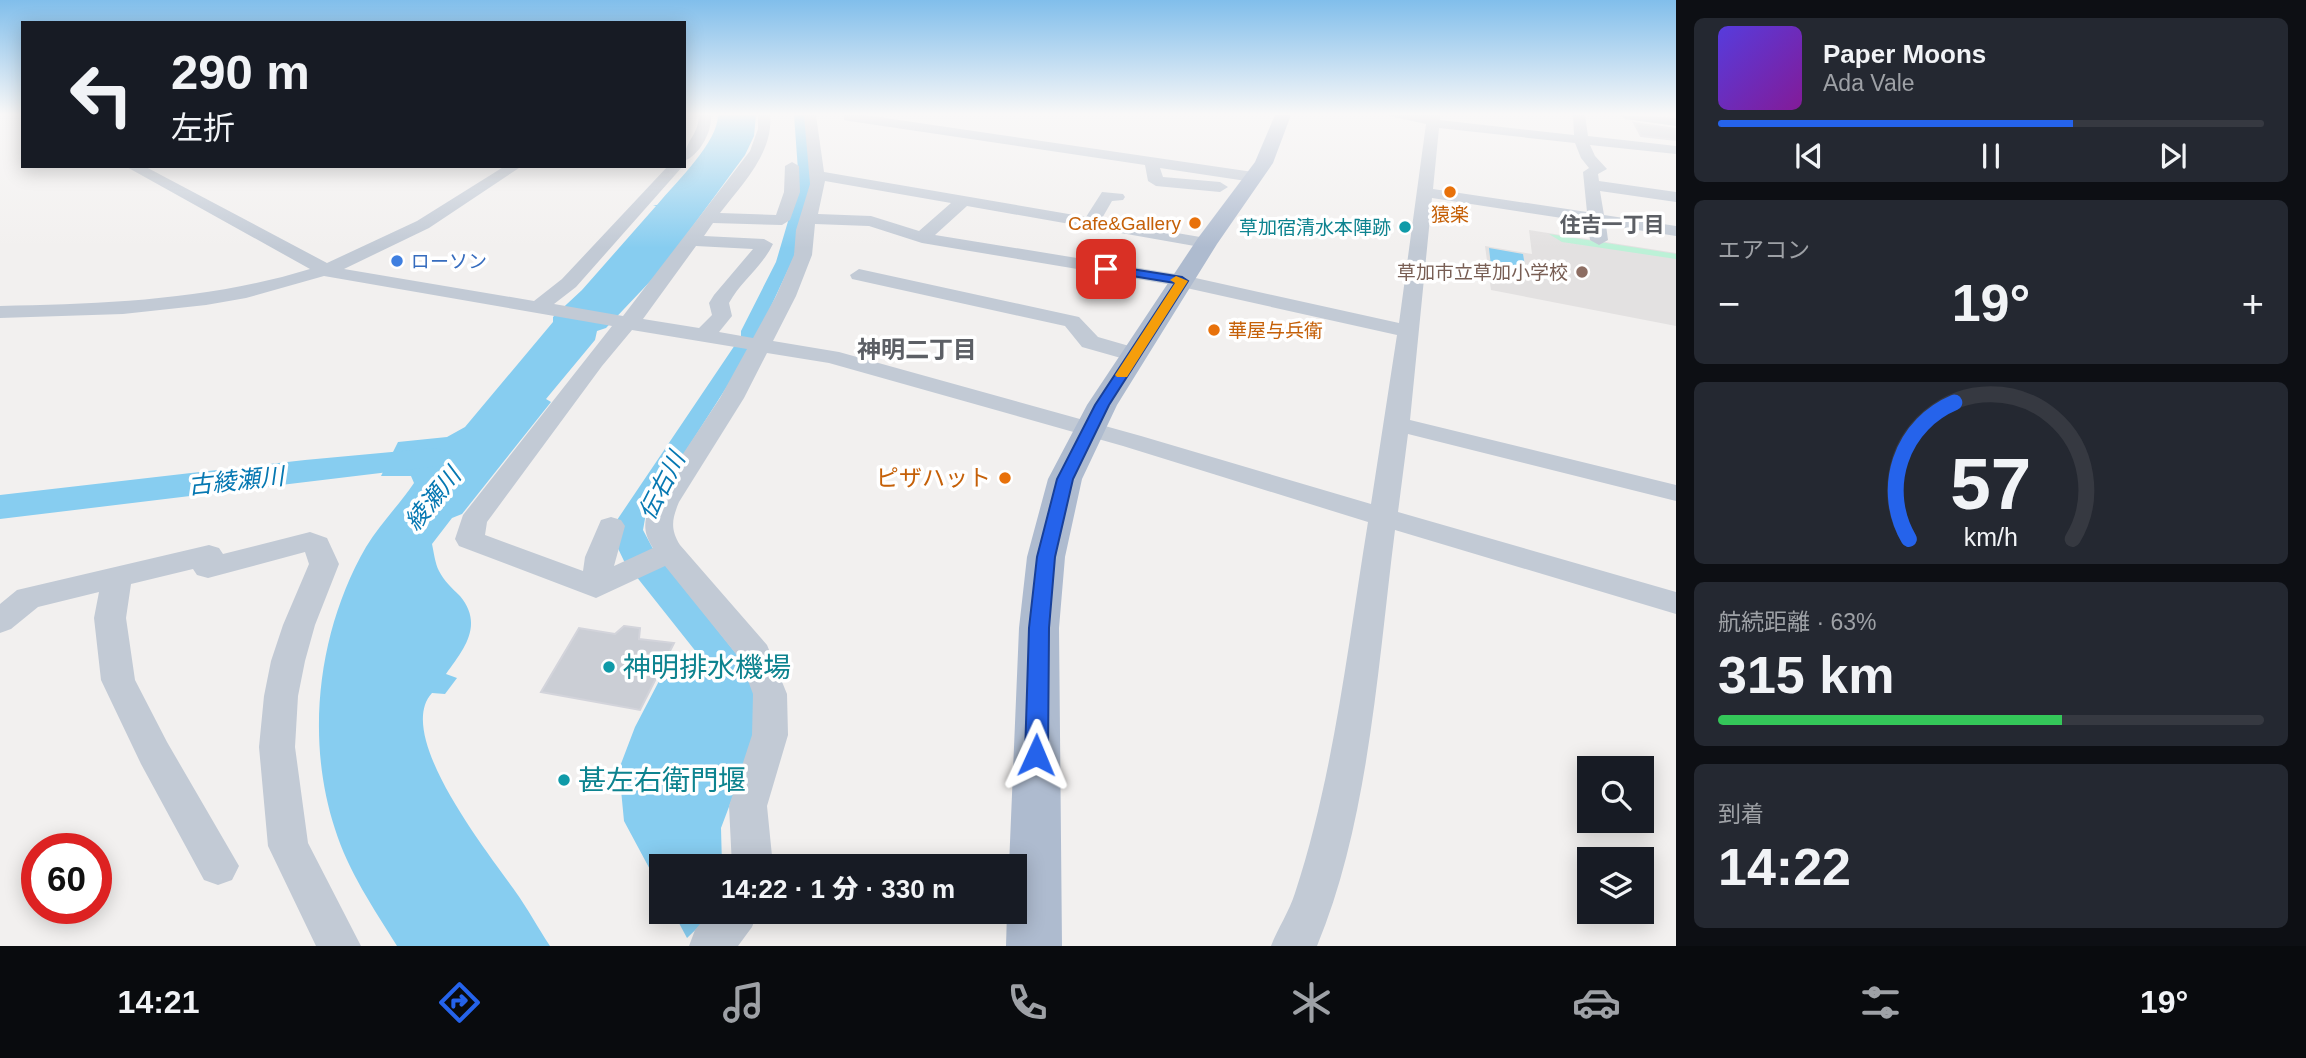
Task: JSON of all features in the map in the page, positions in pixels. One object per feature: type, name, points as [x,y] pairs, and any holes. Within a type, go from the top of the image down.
[{"type":"main road","points":[[1034,946],[1039,628],[1046,557],[1065,479],[1088,429],[1202,249],[1265,159]]},
{"type":"street","points":[[670,552],[596,587],[469,539],[474,527],[473,521],[625,321],[638,313],[694,241],[752,159]]},
{"type":"street","points":[[750,854],[748,806],[770,735],[770,694],[755,654],[670,552],[659,535],[658,520],[665,502],[732,398],[747,342],[786,296],[803,255],[807,221],[815,197],[818,175],[816,159]]},
{"type":"street","points":[[1145,159],[1151,160],[1156,181],[1248,183]]},
{"type":"street","points":[[1293,946],[1316,893],[1334,821],[1384,517],[1428,159]]},
{"type":"street","points":[[1587,159],[1600,169],[1590,172],[1598,240]]},
{"type":"street","points":[[782,211],[792,192],[792,166]]},
{"type":"street","points":[[136,168],[325,271],[831,357],[1088,429],[1676,603]]},
{"type":"street","points":[[0,312],[152,304],[228,295],[325,271],[422,227],[512,168]]},
{"type":"street","points":[[546,307],[674,168]]},
{"type":"street","points":[[818,175],[1140,231],[1135,243],[1202,249]]},
{"type":"street","points":[[1593,185],[1676,197]]},
{"type":"street","points":[[1424,192],[1676,231]]},
{"type":"street","points":[[1091,222],[1108,195],[1117,197]]},
{"type":"street","points":[[922,238],[964,200]]},
{"type":"street","points":[[721,201],[748,202]]},
{"type":"street","points":[[709,218],[782,211],[807,221],[871,221],[922,238],[1181,282],[1407,331]]},
{"type":"street","points":[[694,241],[764,244],[760,253],[724,292],[719,303],[722,316],[704,335]]},
{"type":"street","points":[[859,275],[1072,321],[1090,342],[1135,355]]},
{"type":"street","points":[[1397,424],[1676,493]]},
{"type":"street","points":[[596,587],[600,557],[611,526]]},
{"type":"street","points":[[0,621],[28,598],[117,575],[209,555],[208,568],[297,544],[310,542],[317,545],[324,564],[299,625],[288,661],[281,696],[277,747],[288,846],[339,946]]},
{"type":"street","points":[[117,575],[110,618],[118,680],[154,753],[218,866]]},
{"type":"street","points":[[711,946],[728,924]]},
{"type":"shaded area","name":"草加市立草加小学校","points":[[1529,230],[1676,253],[1676,326],[1491,290],[1485,246],[1532,254]]},
{"type":"green space","points":[[1549,234],[1676,254],[1676,259],[1562,242]]},
{"type":"water","name":"綾瀬川","points":[[742,159],[659,272],[606,328],[597,331],[595,340],[546,399],[551,402],[462,514],[452,518],[432,544],[439,571],[467,607],[471,627],[465,646],[446,674],[457,678],[445,694],[432,693],[423,712],[425,737],[435,765],[467,824],[520,898],[550,946],[397,946],[354,875],[340,845],[326,794],[320,758],[321,685],[337,613],[366,547],[414,483],[411,476],[381,476],[398,442],[447,437],[465,427],[553,322],[553,317],[582,290],[656,206],[653,205],[657,205],[695,161]]},
{"type":"water","name":"伝右川","points":[[797,159],[811,159],[813,175],[794,257],[751,349],[646,513],[643,530],[652,547],[745,665],[755,695],[755,738],[721,828],[722,854],[649,854],[649,868],[624,821],[619,769],[635,727],[670,660],[689,663],[696,660],[697,653],[624,561],[613,538],[615,523],[741,336],[741,331],[776,262],[799,184]]},
{"type":"water","points":[[1489,248],[1523,254],[1526,272],[1491,266]]},
{"type":"water","points":[[679,924],[702,924],[687,938]]},
{"type":"building","name":"神明排水機場","points":[[624,626],[640,628],[639,639],[674,643],[640,710],[541,692],[579,628],[615,634]]},
{"type":"waterway","name":"古綾瀬川","points":[[0,507],[305,470],[435,458]]},
{"type":"slow traffic","points":[[1122,375],[1182,281],[1176,280]]},
{"type":"place","name":"猿楽","points":[[1450,192]]},
{"type":"place","name":"Cafe&Gallery","points":[[1195,223]]},
{"type":"place","name":"草加宿清水本陣跡","points":[[1405,227]]},
{"type":"place","name":"ローソン","points":[[397,261]]},
{"type":"place","name":"草加市立草加小学校","points":[[1582,272]]},
{"type":"place","name":"華屋与兵衛","points":[[1214,330]]},
{"type":"place","name":"ピザハット","points":[[1005,478]]},
{"type":"place","name":"神明排水機場","points":[[609,667]]},
{"type":"place","name":"甚左右衛門堰","points":[[564,780]]},
{"type":"district","name":"住吉一丁目","points":[[1612,225]]},
{"type":"district","name":"神明二丁目","points":[[917,350]]},
{"type":"route","points":[[1036,755],[1039,628],[1046,557],[1065,479],[1102,405],[1182,281],[1145,273],[1106,269]]}]
